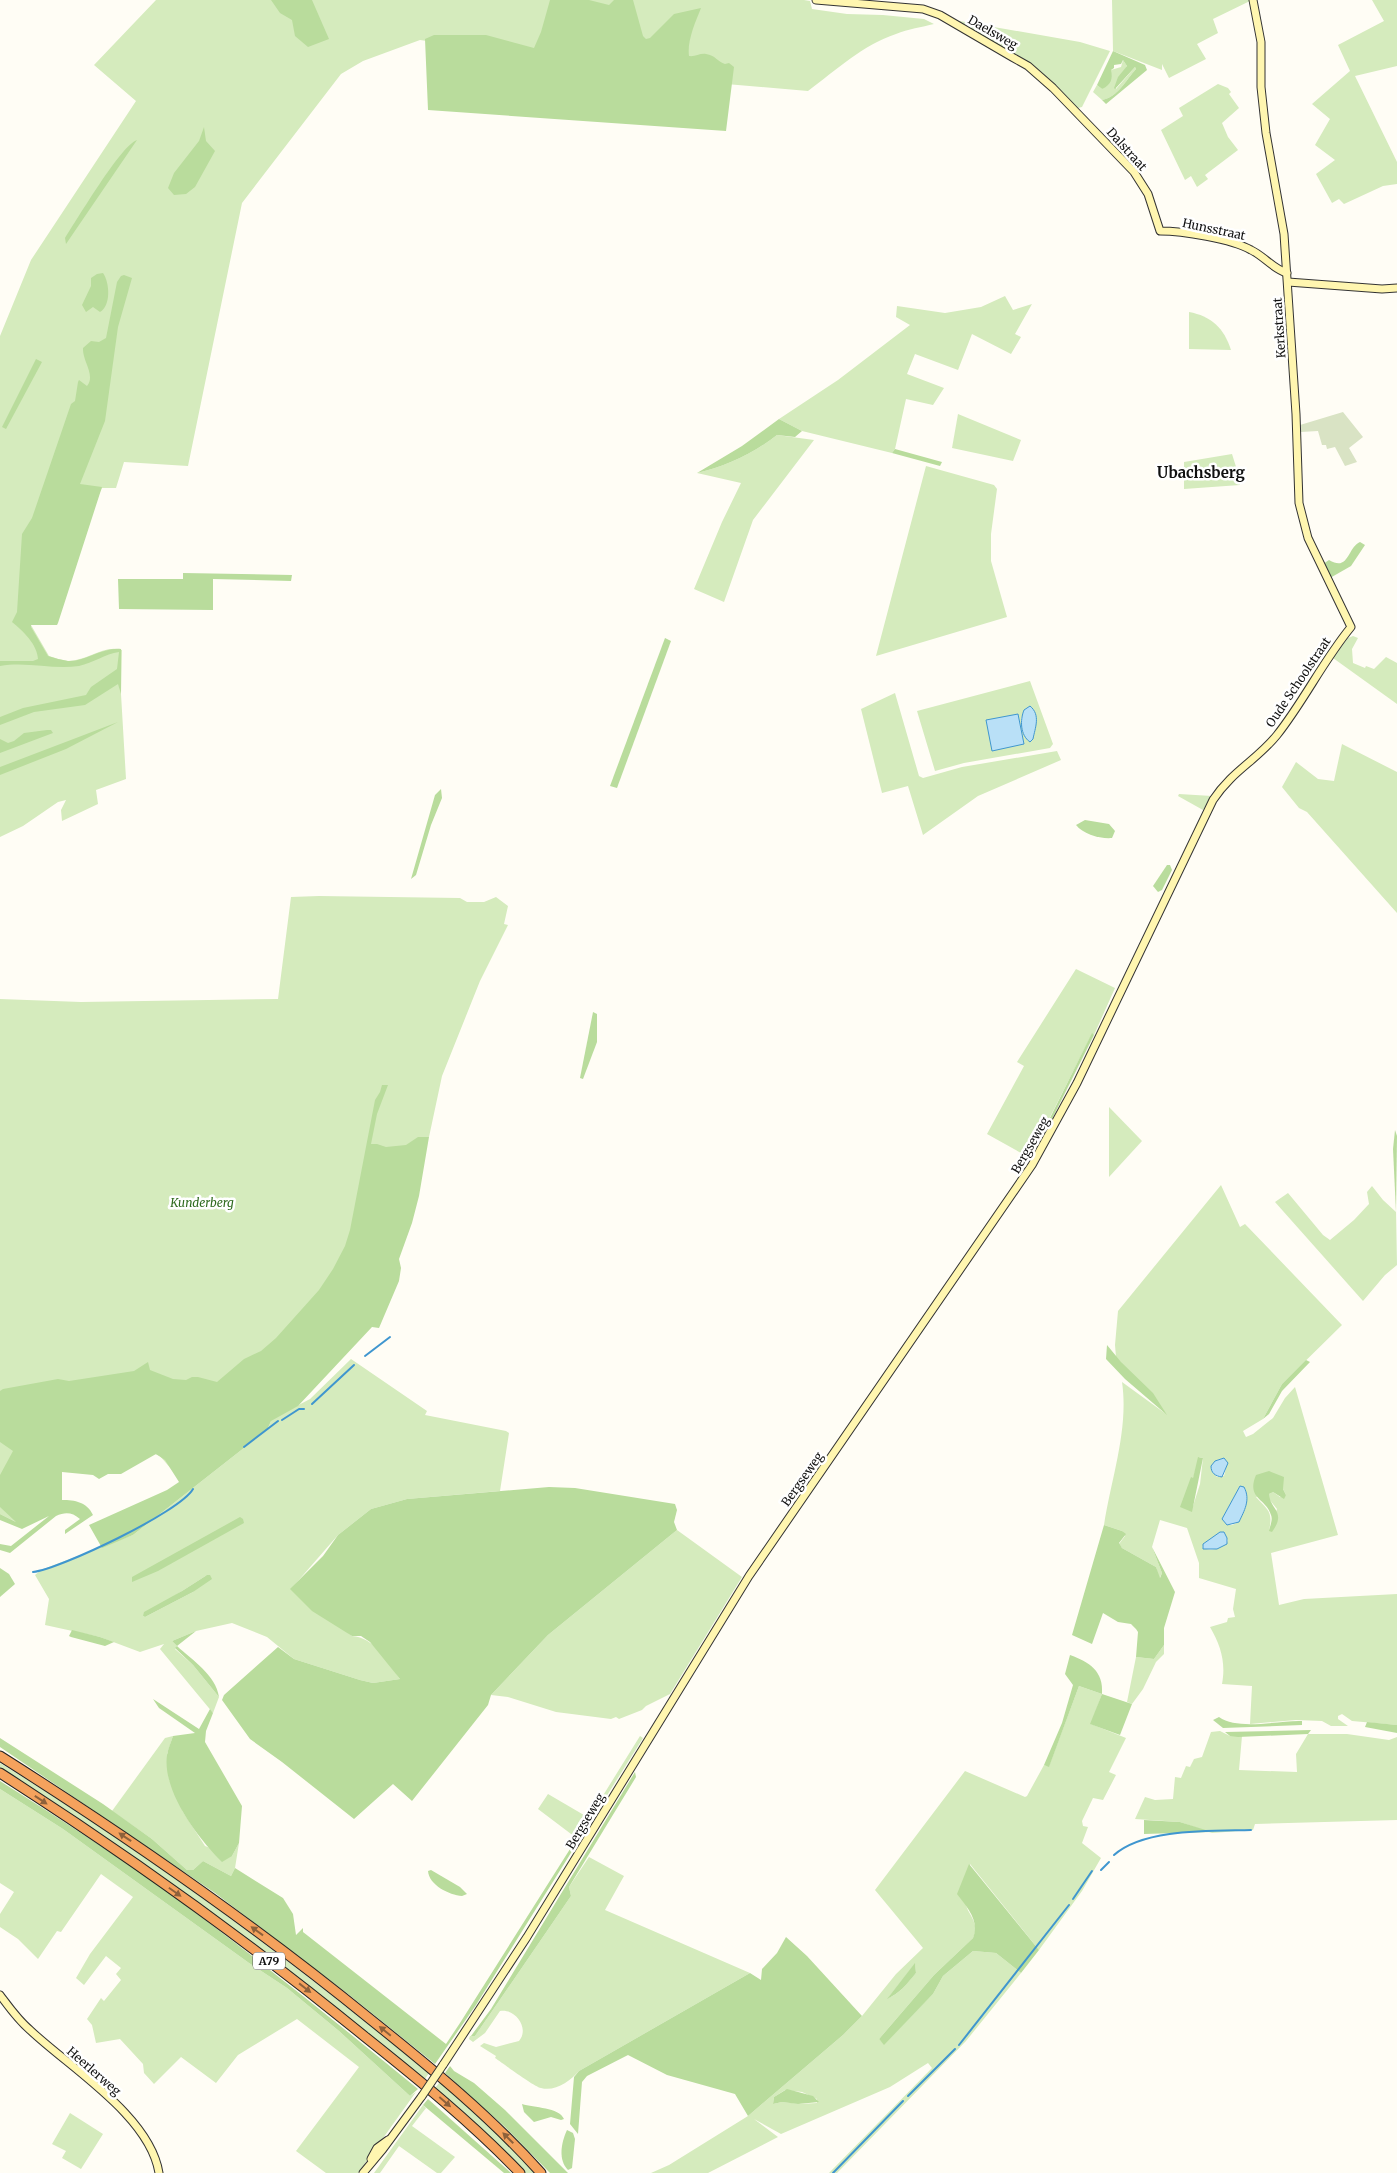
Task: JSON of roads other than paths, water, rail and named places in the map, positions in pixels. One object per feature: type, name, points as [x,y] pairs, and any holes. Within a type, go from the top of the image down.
[{"type":"highway","name":"A79","points":[[0,1756],[196,1886],[284,1952],[441,2077],[500,2130],[541,2173]]},
{"type":"highway","name":"A79","points":[[0,1773],[189,1901],[292,1978],[436,2094],[520,2173]]},
{"type":"street","name":"Daelsweg","points":[[816,0],[892,5],[937,13],[1028,66],[1060,94]]},
{"type":"street","name":"Kerkstraat","points":[[1253,0],[1258,19],[1266,134],[1284,234],[1296,414],[1299,504],[1308,538],[1351,627]]},
{"type":"street","name":"Dalstraat","points":[[1060,94],[1134,172],[1148,194],[1160,231]]},
{"type":"street","name":"Hunsstraat","points":[[1160,231],[1215,239],[1244,246],[1260,255],[1277,269],[1287,273]]},
{"type":"street","points":[[1288,282],[1382,289],[1397,288]]},
{"type":"street","name":"Oude Schoolstraat","points":[[1205,816],[1216,795],[1233,774],[1265,748],[1278,733],[1351,627]]},
{"type":"street","name":"Bergseweg","points":[[363,2173],[422,2096],[532,1929],[749,1576],[1032,1166],[1081,1074],[1205,816]]},
{"type":"street","name":"Heerlerweg","points":[[0,1994],[28,2029],[102,2092],[141,2131],[154,2151],[159,2173]]},
{"type":"water","points":[[1030,706],[1035,713],[1036,722],[1033,739],[1030,742],[1024,735],[1022,718],[1024,710]]},
{"type":"water","points":[[1018,714],[1024,744],[992,751],[986,720]]},
{"type":"water","points":[[1224,1458],[1228,1463],[1222,1477],[1217,1476],[1212,1471],[1211,1466],[1215,1461]]},
{"type":"water","points":[[1240,1486],[1244,1487],[1247,1496],[1245,1510],[1239,1522],[1227,1525],[1222,1519]]},
{"type":"water","points":[[1220,1532],[1224,1532],[1227,1544],[1217,1549],[1203,1549],[1203,1544]]},
{"type":"waterway","points":[[365,1356],[390,1337]]},
{"type":"waterway","points":[[312,1404],[354,1365]]},
{"type":"waterway","points":[[282,1420],[299,1409],[304,1409]]},
{"type":"waterway","points":[[244,1447],[278,1421]]},
{"type":"waterway","points":[[33,1572],[68,1561],[144,1525],[184,1499],[193,1489]]},
{"type":"waterway","points":[[1114,1855],[1127,1846],[1160,1835],[1198,1831],[1251,1830]]},
{"type":"waterway","points":[[1101,1870],[1109,1862]]},
{"type":"waterway","points":[[1073,1899],[1092,1871]]},
{"type":"waterway","points":[[959,2045],[1069,1905]]},
{"type":"waterway","points":[[908,2096],[955,2049]]},
{"type":"waterway","points":[[833,2173],[903,2101]]},
{"type":"district","name":"Ubachsberg","points":[[1201,472]]},
{"type":"park label","name":"Kunderberg","points":[[202,1202]]}]
